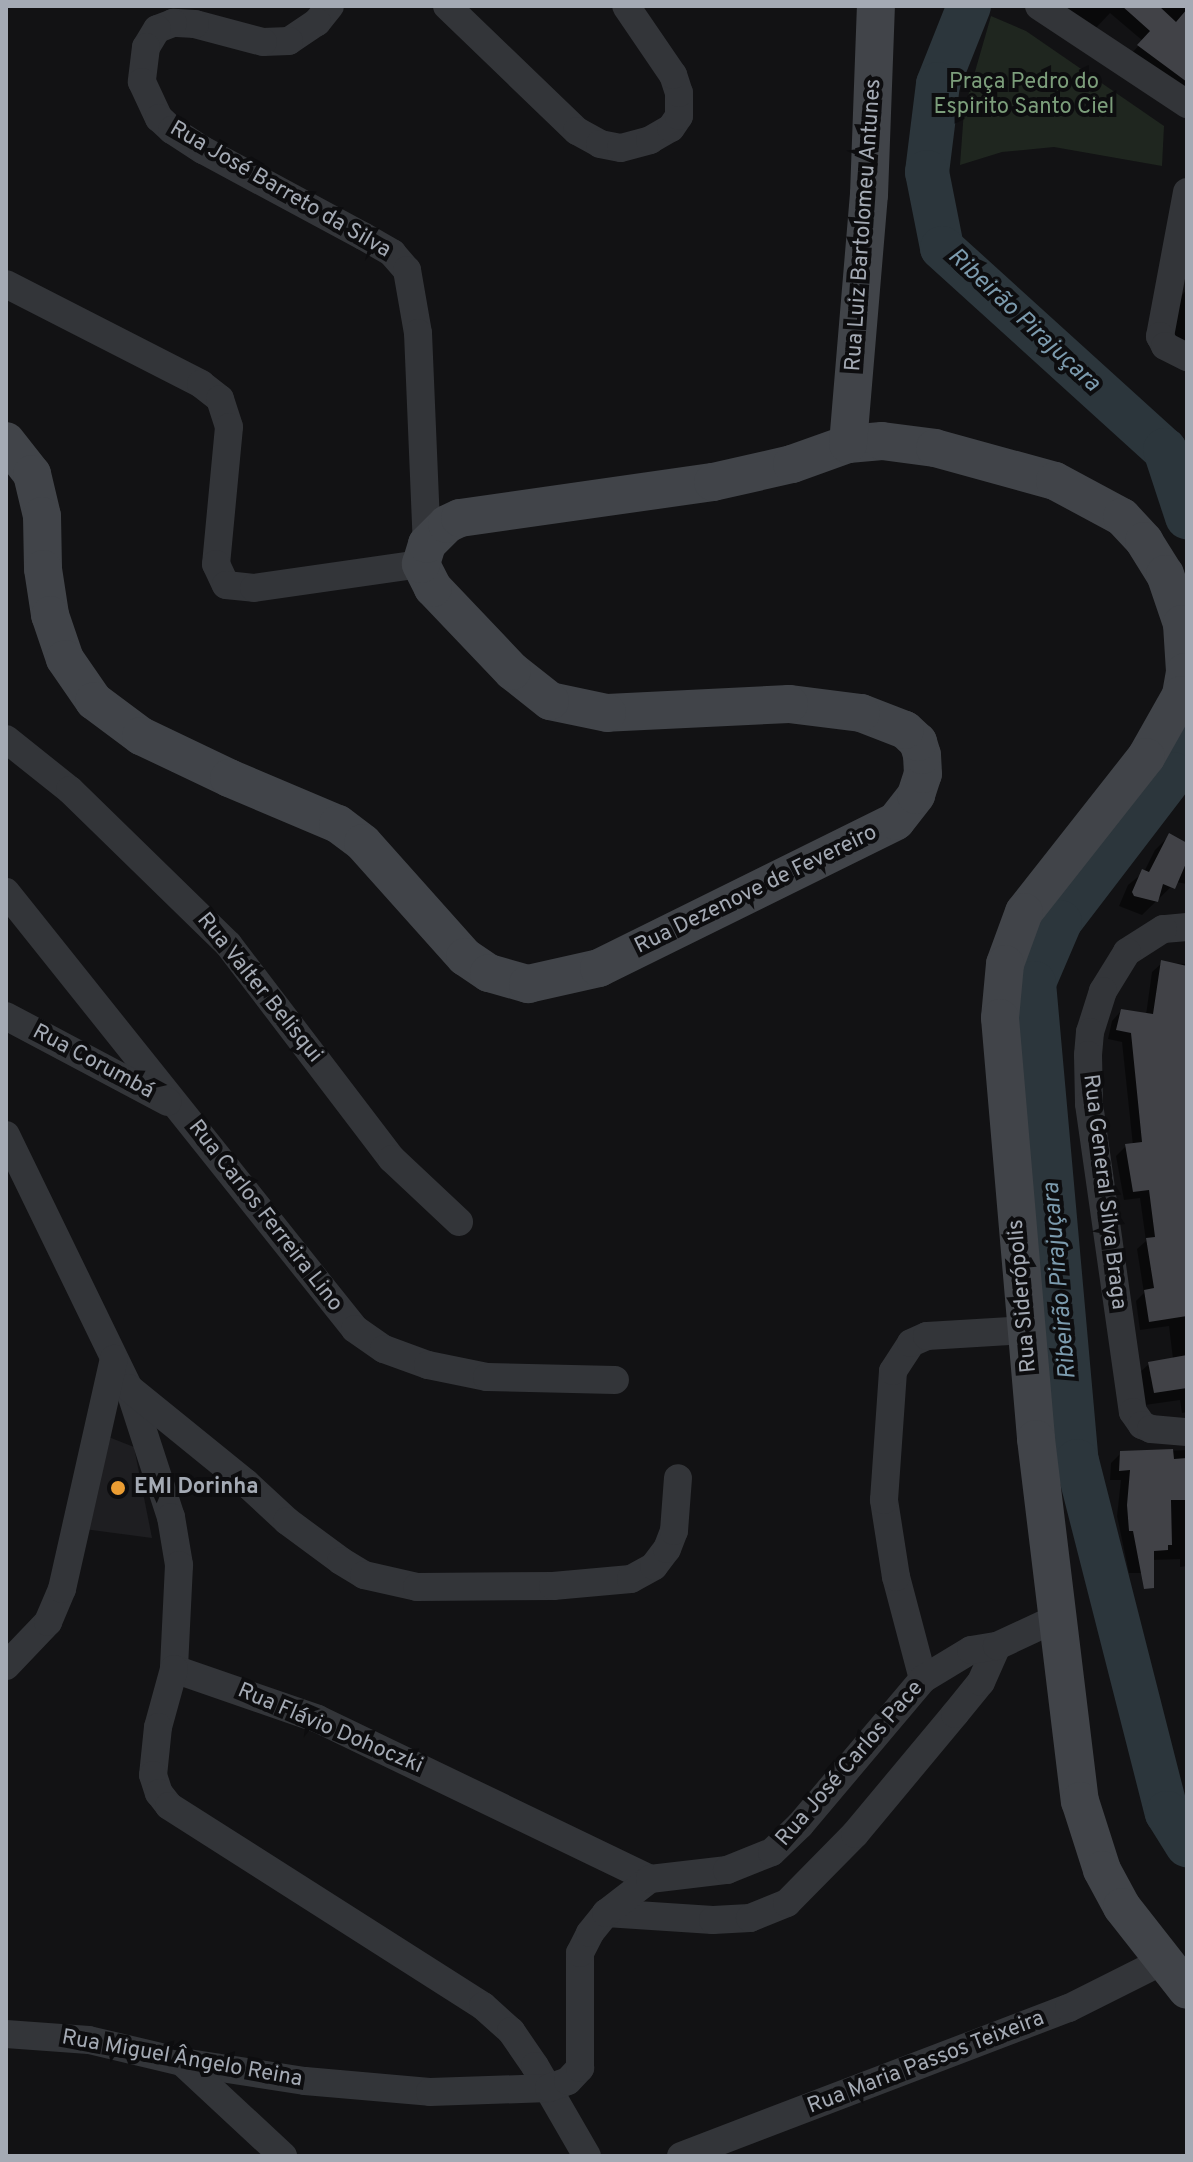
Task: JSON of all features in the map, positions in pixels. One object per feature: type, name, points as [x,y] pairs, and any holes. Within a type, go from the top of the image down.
[{"type":"street","name":"Rua José Barreto da Silva","points":[[330,6],[317,22],[289,41],[263,42],[195,24],[173,23],[157,29],[146,47],[142,82],[159,118],[172,130],[392,253],[407,270],[418,333],[424,554]]},
{"type":"street","points":[[447,6],[577,131],[600,144],[621,148],[650,140],[671,128],[679,116],[679,93],[673,75],[626,6]]},
{"type":"street","name":"Rua Luiz Bartolomeu Antunes","points":[[848,444],[869,195],[876,6]]},
{"type":"street","points":[[1039,6],[1187,104]]},
{"type":"street","points":[[1178,353],[1161,340],[1160,329],[1187,192]]},
{"type":"street","points":[[6,284],[201,384],[220,399],[229,427],[216,564],[226,585],[268,587],[424,554],[447,524],[460,518],[713,482],[792,464],[848,444],[882,441],[935,448],[1055,481],[1091,497],[1122,517],[1144,541],[1165,574],[1184,625]]},
{"type":"street","name":"Rua Dezenove de Fevereiro","points":[[6,441],[32,474],[42,516],[43,569],[55,629],[65,659],[94,701],[141,736],[229,778],[338,824],[363,843],[465,957],[511,982],[528,984],[599,968],[896,821],[916,795],[923,774],[918,742],[896,725],[861,713],[789,704],[607,713],[550,701],[512,671],[453,613],[433,588],[424,554]]},
{"type":"street","name":"Rua Siderópolis","points":[[1184,625],[1185,672],[1173,715],[1146,757],[1024,912],[1005,964],[1000,1018],[1027,1330],[1080,1801],[1102,1870],[1122,1907],[1187,1990]]},
{"type":"street","name":"Rua Valter Belisqui","points":[[6,739],[70,790],[228,944],[392,1159],[459,1222]]},
{"type":"street","name":"Rua Carlos Ferreira Lino","points":[[6,892],[355,1329],[384,1349],[428,1365],[487,1377],[578,1382],[615,1380]]},
{"type":"street","name":"Rua General Silva Braga","points":[[1187,927],[1163,929],[1127,952],[1103,991],[1090,1032],[1089,1104],[1133,1412],[1142,1425],[1151,1429],[1187,1432]]},
{"type":"street","name":"Rua Corumbá","points":[[6,1016],[180,1108]]},
{"type":"street","points":[[6,1135],[129,1388],[171,1517],[179,1565],[174,1669],[158,1727],[153,1775],[159,1793],[169,1806],[483,2006],[511,2031],[549,2088],[587,2156]]},
{"type":"street","points":[[923,1679],[896,1577],[884,1500],[893,1371],[902,1354],[918,1339],[1027,1330]]},
{"type":"street","points":[[6,1666],[48,1622],[59,1598],[114,1359]]},
{"type":"street","points":[[129,1388],[246,1483],[287,1521],[341,1561],[364,1575],[417,1587],[553,1586],[631,1579],[654,1566],[667,1549],[674,1531],[678,1478]]},
{"type":"street","name":"Rua José Carlos Pace","points":[[650,1879],[727,1870],[772,1852],[800,1825],[923,1679],[971,1650],[997,1646],[1057,1618]]},
{"type":"street","points":[[606,1913],[725,1920],[760,1916],[787,1903],[855,1834],[955,1714],[981,1682],[997,1646]]},
{"type":"street","name":"Rua Flávio Dohoczki","points":[[174,1669],[318,1719],[650,1879]]},
{"type":"street","points":[[549,2088],[568,2081],[580,2068],[580,1953],[590,1933],[606,1913],[650,1879]]},
{"type":"street","name":"Rua Maria Passos Teixeira","points":[[681,2156],[1069,2008],[1165,1960]]},
{"type":"street","name":"Rua Miguel Ângelo Reina","points":[[6,2034],[89,2040],[182,2062],[305,2081],[430,2092],[549,2088]]},
{"type":"street","points":[[182,2062],[283,2156]]},
{"type":"shaded area","name":"EMI Dorinha","points":[[106,1436],[134,1447],[152,1538],[84,1529]]},
{"type":"green space","name":"Praça Pedro do Espirito Santo Ciel","points":[[991,16],[1026,31],[1164,126],[1162,166],[1054,147],[1002,152],[960,165],[964,110]]},
{"type":"building","points":[[1122,6],[1159,6],[1176,22],[1187,9],[1187,82],[1137,45],[1150,31]]},
{"type":"building","points":[[1169,833],[1187,843],[1187,861],[1175,889],[1163,884],[1158,902],[1134,896],[1132,892],[1142,869],[1149,872]]},
{"type":"building","points":[[1161,960],[1187,966],[1187,1316],[1149,1322],[1144,1290],[1154,1288],[1146,1238],[1155,1237],[1149,1190],[1133,1192],[1125,1144],[1142,1142],[1131,1033],[1116,1030],[1121,1009],[1153,1014]]},
{"type":"building","points":[[1187,1355],[1187,1388],[1154,1393],[1148,1362]]},
{"type":"building","points":[[1173,1449],[1174,1459],[1187,1458],[1187,1500],[1171,1500],[1172,1545],[1168,1545],[1168,1550],[1154,1551],[1154,1588],[1144,1589],[1133,1531],[1129,1531],[1127,1505],[1130,1470],[1119,1471],[1120,1451]]},
{"type":"waterway","name":"Ribeirão Pirajuçara","points":[[969,6],[938,84],[927,172],[942,248],[1165,450],[1187,517]]},
{"type":"waterway","name":"Ribeirão Pirajuçara","points":[[1187,746],[1173,774],[1060,922],[1034,983],[1077,1461],[1167,1813],[1187,1845]]},
{"type":"place","name":"EMI Dorinha","points":[[118,1488]]}]
